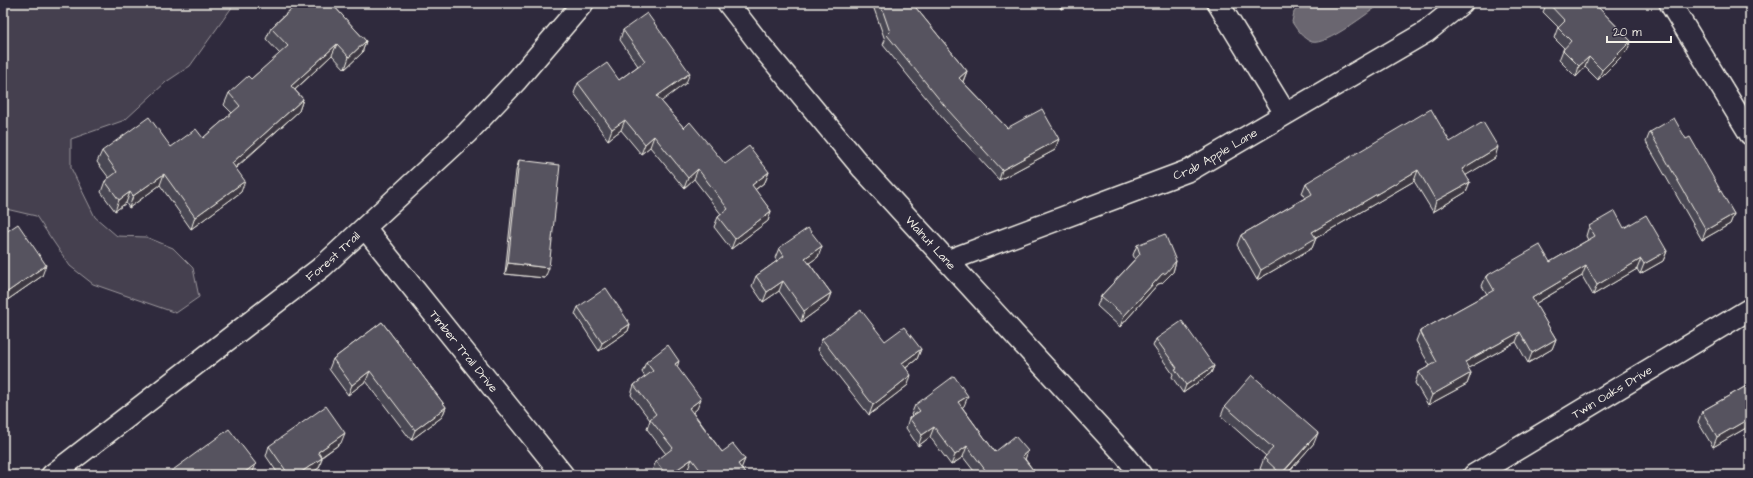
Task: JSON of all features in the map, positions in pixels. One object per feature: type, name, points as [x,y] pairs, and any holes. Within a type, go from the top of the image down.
[{"type":"street","name":"Forest Trail","points":[[52,475],[322,267],[467,133],[517,80],[583,3]]},
{"type":"street","name":"Walnut Lane","points":[[728,3],[762,47],[863,170],[1125,455],[1141,475]]},
{"type":"street","points":[[1218,3],[1285,113]]},
{"type":"street","name":"Crab Apple Lane","points":[[947,261],[1190,170],[1285,113],[1426,32],[1462,3]]},
{"type":"street","points":[[1670,3],[1750,134]]},
{"type":"street","name":"Timber Trail Drive","points":[[365,228],[563,475]]},
{"type":"street","name":"Twin Oaks Drive","points":[[1474,475],[1750,309]]},
{"type":"shaded area","points":[[3,3],[235,3],[190,66],[166,82],[125,120],[71,139],[71,168],[95,217],[117,236],[146,237],[173,248],[193,268],[199,297],[176,313],[93,284],[70,266],[36,216],[6,209],[3,212]]},
{"type":"shaded area","points":[[1302,3],[1382,3],[1337,34],[1318,42],[1312,42],[1298,31],[1292,22],[1294,12]]},
{"type":"building","points":[[298,3],[331,3],[366,41],[349,57],[337,44],[291,86],[303,99],[232,163],[245,181],[195,217],[164,174],[133,196],[130,192],[119,200],[105,181],[117,172],[102,151],[149,117],[171,147],[196,129],[203,138],[240,106],[229,93],[248,76],[251,79],[288,46],[271,28]]},
{"type":"building","points":[[880,3],[912,3],[967,71],[959,78],[1007,128],[1042,109],[1059,139],[1002,170],[948,110],[887,35],[890,32]]},
{"type":"building","points":[[1548,3],[1594,3],[1631,41],[1602,70],[1589,57],[1579,66],[1563,50],[1571,41],[1558,28],[1565,21]]},
{"type":"building","points":[[647,13],[690,73],[657,96],[684,128],[690,122],[725,164],[749,146],[769,172],[752,185],[771,211],[735,239],[718,217],[728,209],[698,169],[688,178],[654,136],[645,144],[625,120],[612,129],[578,83],[607,63],[619,80],[645,61],[623,30]]},
{"type":"building","points":[[1431,109],[1450,142],[1483,122],[1498,147],[1462,169],[1470,182],[1436,201],[1418,170],[1312,232],[1316,238],[1261,270],[1241,235],[1312,194],[1306,183]]},
{"type":"building","points":[[1674,118],[1686,139],[1690,137],[1734,214],[1706,230],[1650,132]]},
{"type":"building","points":[[519,160],[560,165],[549,268],[508,263]]},
{"type":"building","points":[[1615,211],[1624,228],[1646,215],[1667,251],[1644,264],[1641,259],[1597,285],[1586,266],[1532,298],[1556,339],[1532,353],[1520,332],[1465,362],[1471,373],[1432,395],[1419,372],[1437,362],[1420,331],[1494,290],[1486,276],[1540,245],[1550,262],[1595,236],[1589,226]]},
{"type":"building","points":[[18,224],[46,265],[6,293],[3,288],[3,234]]},
{"type":"building","points":[[808,228],[822,246],[805,258],[831,293],[804,311],[783,281],[767,292],[756,276],[784,256],[779,248]]},
{"type":"building","points":[[1165,234],[1176,261],[1166,273],[1162,274],[1124,316],[1101,296],[1140,254],[1137,245]]},
{"type":"building","points":[[606,288],[630,324],[602,343],[578,307]]},
{"type":"building","points":[[861,310],[885,341],[904,327],[921,349],[902,363],[911,375],[873,405],[822,339]]},
{"type":"building","points":[[1182,321],[1214,366],[1186,385],[1175,369],[1177,368],[1156,339]]},
{"type":"building","points":[[382,322],[446,407],[415,430],[370,371],[352,385],[333,359]]},
{"type":"building","points":[[668,345],[679,361],[675,364],[701,399],[689,408],[722,452],[733,444],[745,459],[738,464],[746,475],[704,475],[692,459],[669,475],[666,475],[656,461],[673,448],[650,419],[656,414],[634,385],[653,371],[646,362]]},
{"type":"building","points":[[1252,375],[1318,433],[1281,474],[1264,458],[1273,448],[1225,406]]},
{"type":"building","points":[[954,376],[968,396],[958,402],[995,452],[1015,436],[1028,451],[1022,456],[1037,475],[989,475],[967,446],[955,455],[934,427],[922,435],[909,418],[920,411],[915,405]]},
{"type":"building","points":[[1750,384],[1750,418],[1717,437],[1702,411]]},
{"type":"building","points":[[326,406],[345,433],[318,452],[322,458],[297,475],[289,475],[269,446]]},
{"type":"building","points":[[229,429],[256,464],[241,475],[166,475]]}]
